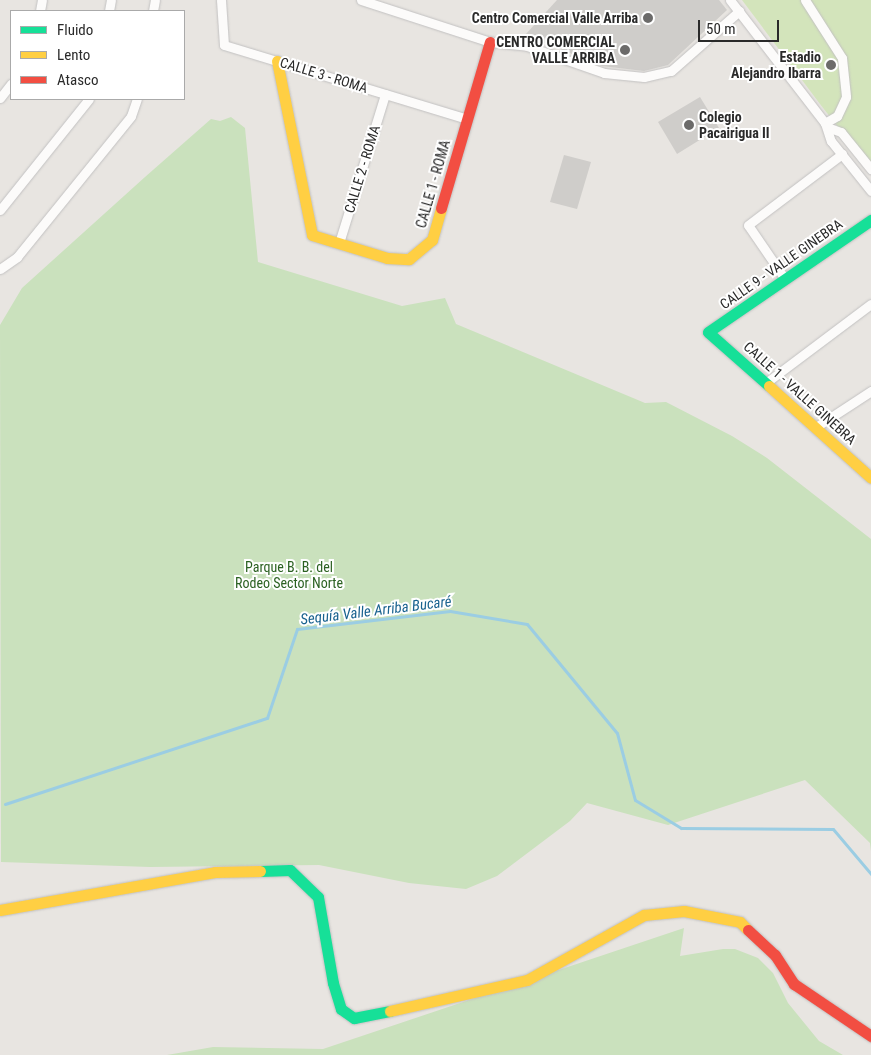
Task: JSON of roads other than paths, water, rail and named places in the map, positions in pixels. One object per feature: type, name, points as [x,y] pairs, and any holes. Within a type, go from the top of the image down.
[{"type":"street","name":"CALLE 3 - ROMA","points":[[221,0],[224,45],[467,119]]},
{"type":"street","points":[[361,0],[490,42],[527,46],[604,73],[644,77],[672,71],[739,11]]},
{"type":"street","points":[[730,0],[826,125],[831,141],[871,191]]},
{"type":"street","points":[[805,0],[842,58],[846,97],[837,116],[826,125]]},
{"type":"street","name":"CALLE 1 - ROMA","points":[[277,61],[312,235],[387,258],[409,259],[432,240],[490,42]]},
{"type":"street","points":[[0,98],[10,85]]},
{"type":"street","name":"CALLE 2 - ROMA","points":[[339,243],[384,94]]},
{"type":"street","points":[[0,210],[88,100]]},
{"type":"street","points":[[0,269],[17,257],[125,124],[137,100]]},
{"type":"street","points":[[826,125],[841,132],[871,169]]},
{"type":"street","points":[[785,279],[748,225],[842,154]]},
{"type":"street","name":"CALLE 9 - VALLE GINEBRA","points":[[708,332],[871,220]]},
{"type":"street","points":[[767,382],[871,304]]},
{"type":"street","name":"CALLE 1 - VALLE GINEBRA","points":[[708,332],[767,382],[871,478]]},
{"type":"street","points":[[816,427],[871,391]]},
{"type":"street","points":[[0,910],[215,872],[290,870],[318,896],[333,984],[341,1009],[354,1018],[466,996],[528,980],[644,915],[684,911],[740,922],[775,955],[794,984],[871,1036]]},
{"type":"waterway","name":"Sequía Valle Arriba Bucaré","points":[[5,804],[267,718],[297,629],[450,611],[527,624],[617,733],[635,800],[681,828],[833,829],[871,874]]},
{"type":"place","name":"Centro Comercial Valle Arriba","points":[[648,18]]},
{"type":"place","name":"CENTRO COMERCIAL VALLE ARRIBA","points":[[625,50]]},
{"type":"place","name":"Estadio Alejandro Ibarra","points":[[831,65]]},
{"type":"place","name":"Colegio Pacairigua II","points":[[689,125]]},
{"type":"park label","name":"Parque B. B. del Rodeo Sector Norte","points":[[289,576]]}]
